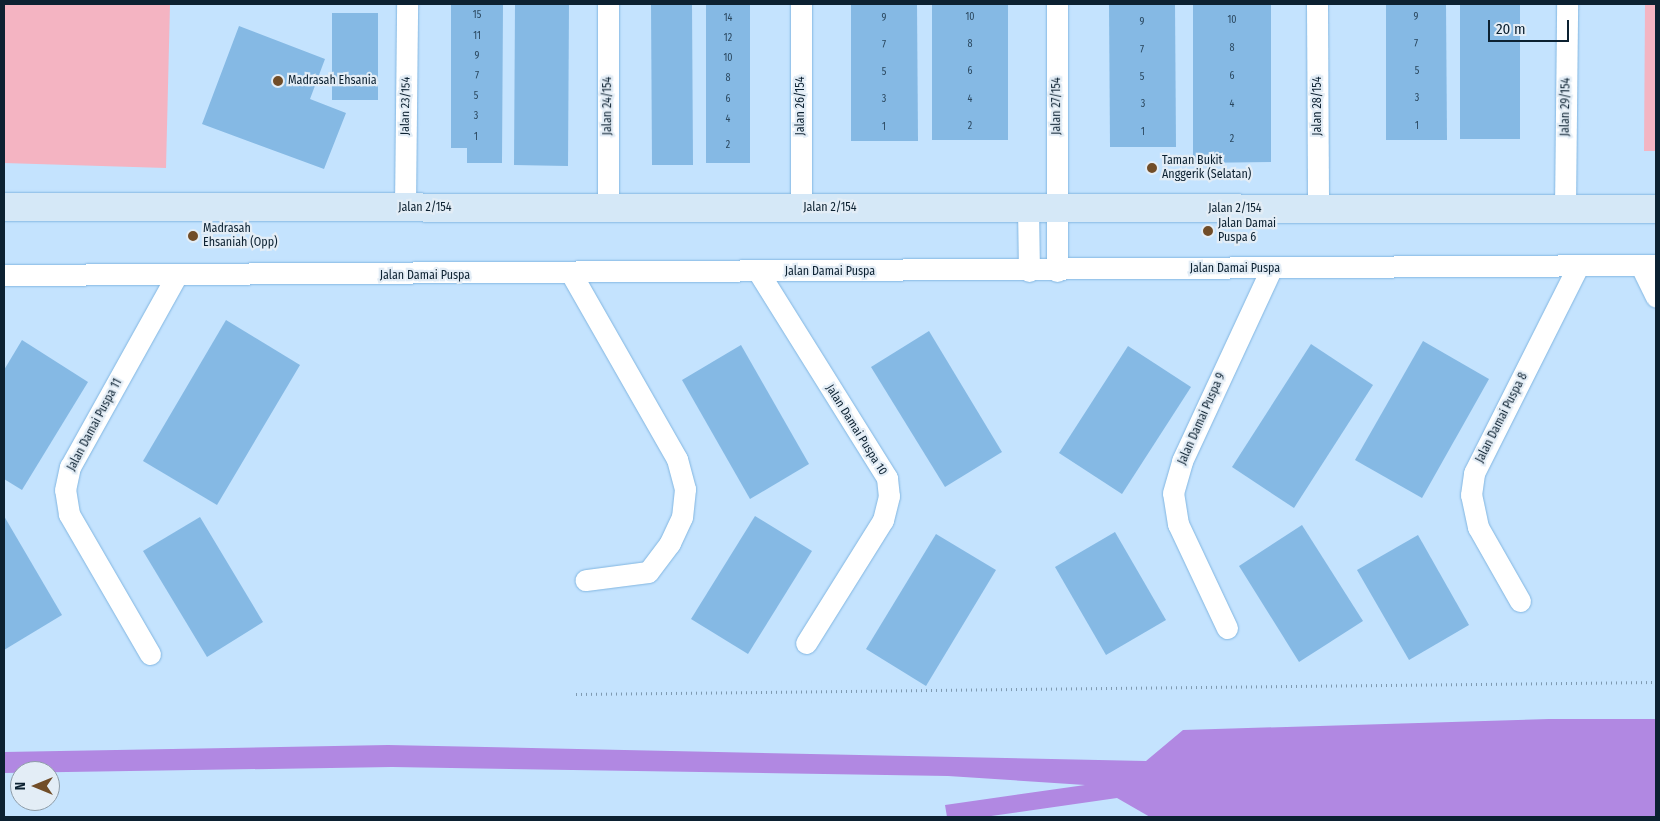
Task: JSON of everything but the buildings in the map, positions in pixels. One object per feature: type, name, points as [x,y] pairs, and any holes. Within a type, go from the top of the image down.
[{"type":"street","name":"Jalan 23/154","points":[[405,208],[407,4]]},
{"type":"street","name":"Jalan 24/154","points":[[608,4],[608,208]]},
{"type":"street","name":"Jalan 26/154","points":[[801,4],[801,208]]},
{"type":"street","name":"Jalan 27/154","points":[[1057,4],[1057,270]]},
{"type":"street","name":"Jalan 28/154","points":[[1317,4],[1318,209]]},
{"type":"street","name":"Jalan 29/154","points":[[1565,209],[1567,4]]},
{"type":"street","name":"Jalan 2/154","points":[[4,207],[1656,209]]},
{"type":"street","points":[[1028,208],[1029,270]]},
{"type":"street","points":[[1649,265],[1656,297]]},
{"type":"street","name":"Jalan Damai Puspa","points":[[4,275],[175,278],[1649,265]]},
{"type":"street","name":"Jalan Damai Puspa 8","points":[[1520,601],[1478,527],[1471,495],[1474,473],[1578,266]]},
{"type":"street","name":"Jalan Damai Puspa 9","points":[[1227,628],[1178,524],[1173,493],[1182,461],[1272,269]]},
{"type":"street","name":"Jalan Damai Puspa 10","points":[[759,273],[887,478],[889,496],[883,520],[806,643]]},
{"type":"street","points":[[572,275],[678,459],[685,489],[682,517],[670,542],[648,572],[586,580]]},
{"type":"street","name":"Jalan Damai Puspa 11","points":[[150,654],[69,514],[65,490],[70,467],[175,278]]},
{"type":"path","points":[[576,694],[1656,682]]},
{"type":"shaded area","points":[[4,4],[170,4],[166,168],[4,163]]},
{"type":"shaded area","points":[[1645,4],[1656,4],[1656,151],[1644,151]]},
{"type":"shaded area","points":[[1549,719],[1656,719],[1656,817],[1150,817],[1117,798],[984,817],[947,817],[945,805],[1085,785],[948,776],[392,767],[60,772],[60,761],[10,761],[10,773],[4,773],[4,752],[388,745],[1146,761],[1183,730]]},
{"type":"place","name":"Madrasah Ehsania","points":[[278,81]]},
{"type":"place","name":"Taman Bukit Anggerik (Selatan)","points":[[1152,168]]},
{"type":"place","name":"Jalan Damai Puspa 6","points":[[1208,231]]},
{"type":"place","name":"Madrasah Ehsaniah (Opp)","points":[[193,236]]}]
